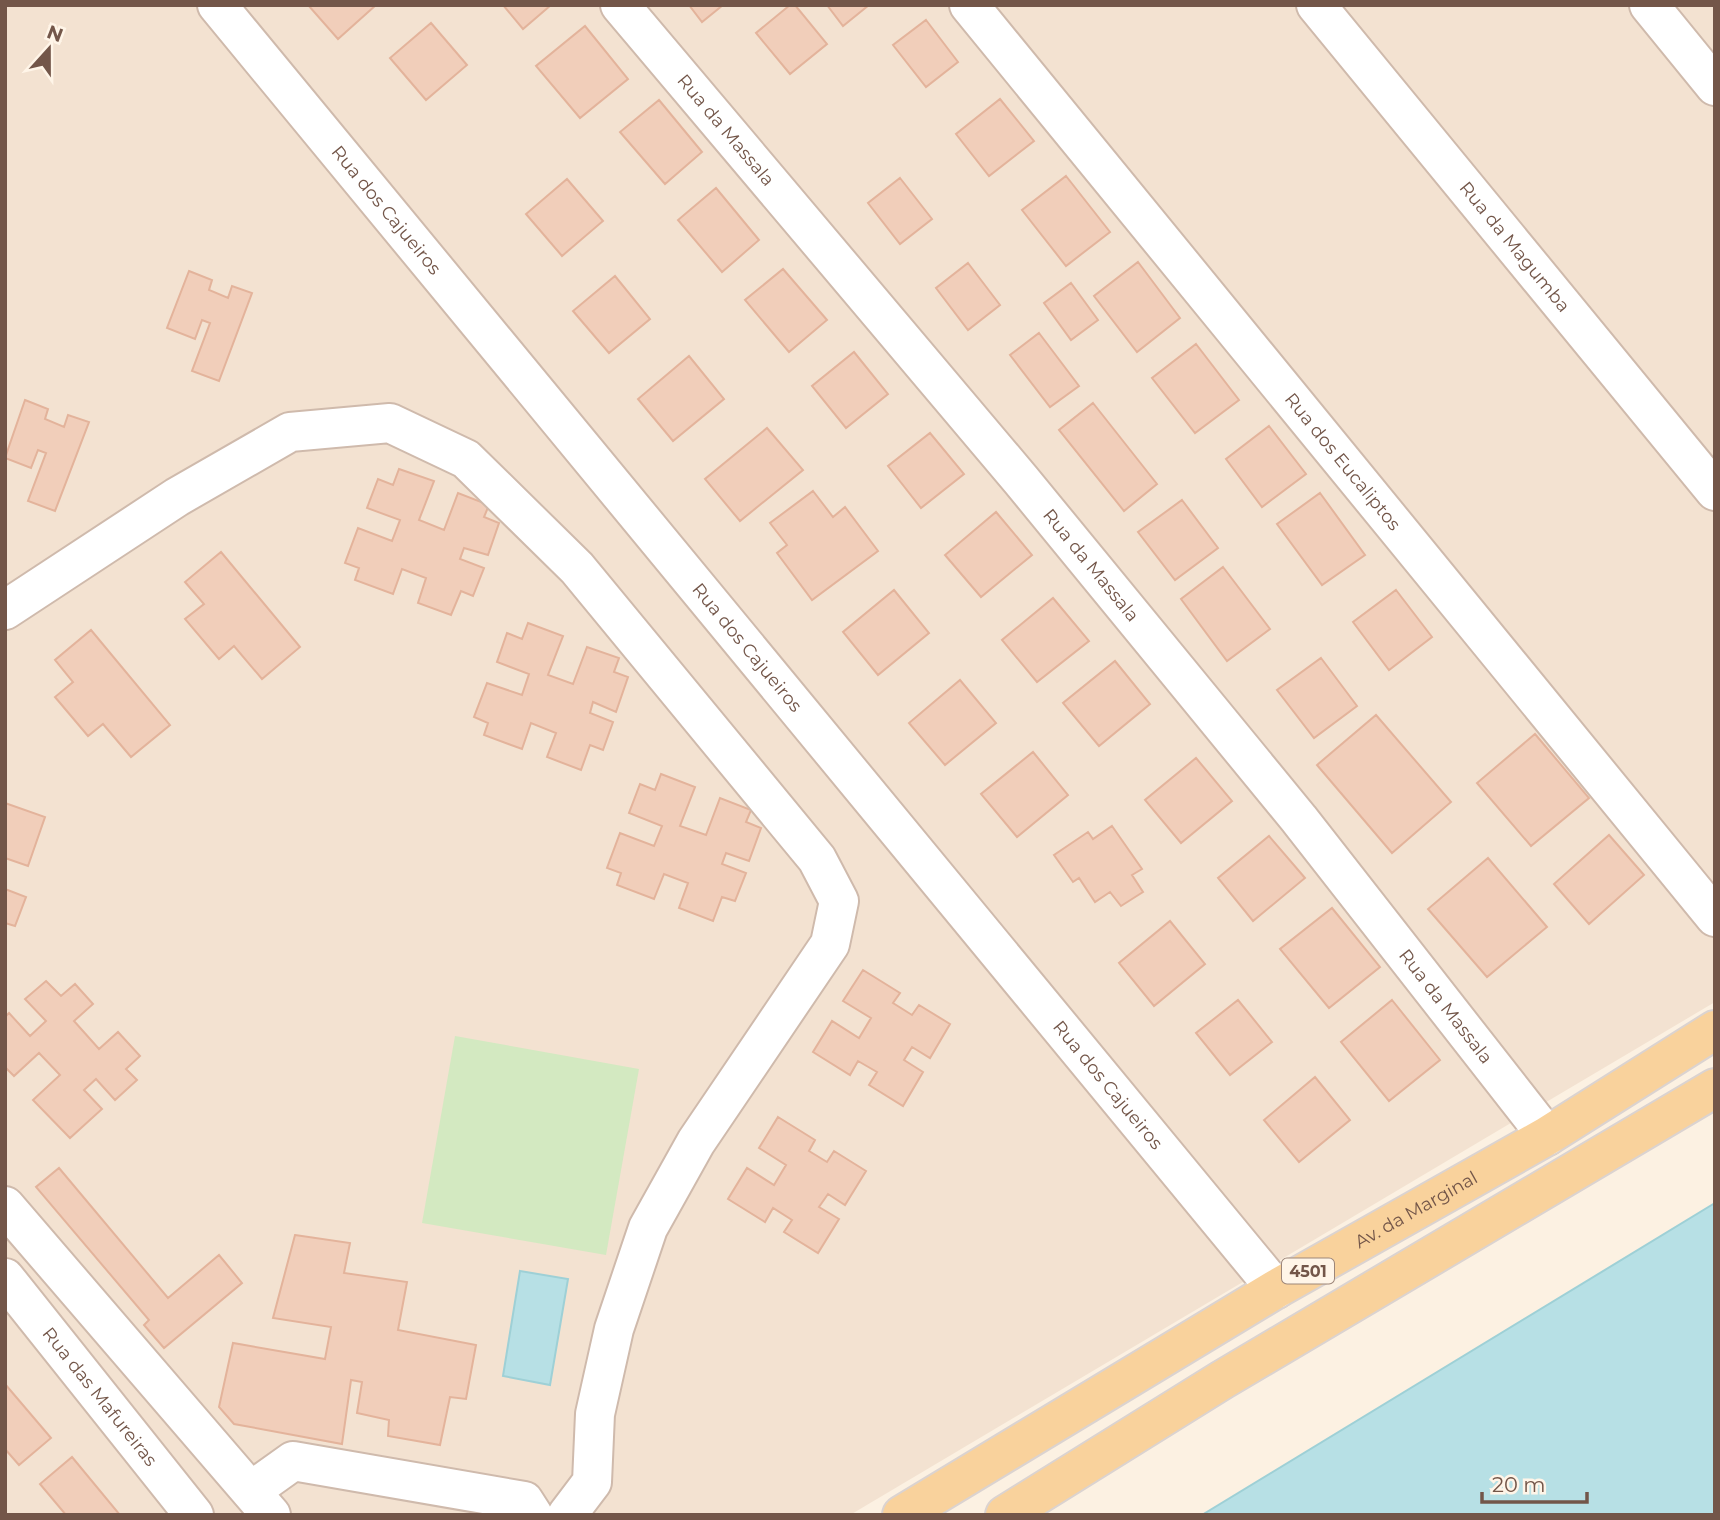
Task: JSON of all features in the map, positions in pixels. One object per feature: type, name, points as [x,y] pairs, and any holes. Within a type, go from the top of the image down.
[{"type":"main road","name":"Av. da Marginal","points":[[902,1515],[1276,1289],[1547,1136],[1715,1030]]},
{"type":"main road","name":"4501","points":[[1005,1515],[1222,1380],[1715,1088]]},
{"type":"street","name":"Rua dos Cajueiros","points":[[217,5],[1276,1289]]},
{"type":"street","name":"Rua da Massala","points":[[620,5],[1030,491],[1298,819],[1547,1136]]},
{"type":"street","name":"Rua dos Eucaliptos","points":[[970,5],[1715,917]]},
{"type":"street","name":"Rua da Magumba","points":[[1316,5],[1715,491]]},
{"type":"street","points":[[1649,5],[1715,86]]},
{"type":"street","points":[[5,610],[177,497],[290,432],[390,423],[466,459],[577,568],[817,859],[839,901],[830,944],[696,1142],[648,1228],[614,1329],[595,1414],[592,1482],[567,1515]]},
{"type":"street","points":[[5,1206],[261,1503],[293,1461],[524,1501],[533,1515]]},
{"type":"street","name":"Rua das Mafureiras","points":[[5,1278],[194,1515]]},
{"type":"shaded area","points":[[5,5],[1715,5],[1715,1002],[850,1515],[5,1515]]},
{"type":"green space","points":[[455,1036],[639,1069],[606,1255],[422,1223]]},
{"type":"water","points":[[1715,1203],[1715,1515],[1202,1515]]},
{"type":"water","points":[[520,1271],[568,1279],[550,1385],[503,1376]]},
{"type":"building","points":[[308,5],[376,5],[338,39]]},
{"type":"building","points":[[503,5],[551,5],[523,29]]},
{"type":"building","points":[[689,5],[723,5],[702,22]]},
{"type":"building","points":[[790,5],[795,5],[827,44],[790,74],[756,33]]},
{"type":"building","points":[[827,5],[869,5],[843,26]]},
{"type":"building","points":[[926,20],[958,62],[926,87],[893,45]]},
{"type":"building","points":[[431,23],[467,65],[426,100],[390,58]]},
{"type":"building","points":[[585,26],[628,79],[580,118],[536,66]]},
{"type":"building","points":[[1000,99],[1034,141],[989,176],[956,134]]},
{"type":"building","points":[[659,100],[702,152],[665,184],[620,132]]},
{"type":"building","points":[[1066,176],[1110,232],[1066,266],[1022,210]]},
{"type":"building","points":[[900,178],[932,219],[900,244],[868,203]]},
{"type":"building","points":[[567,179],[603,221],[562,256],[526,214]]},
{"type":"building","points":[[716,188],[759,240],[722,272],[678,220]]},
{"type":"building","points":[[1138,262],[1180,318],[1137,352],[1094,296]]},
{"type":"building","points":[[968,263],[1000,305],[968,330],[936,288]]},
{"type":"building","points":[[783,269],[827,320],[789,352],[745,300]]},
{"type":"building","points":[[189,271],[212,280],[209,290],[228,298],[232,286],[252,293],[219,381],[192,371],[210,323],[202,320],[195,339],[167,328]]},
{"type":"building","points":[[615,276],[650,319],[609,353],[573,311]]},
{"type":"building","points":[[1071,283],[1098,320],[1071,340],[1044,303]]},
{"type":"building","points":[[1039,333],[1079,386],[1050,407],[1010,355]]},
{"type":"building","points":[[1196,344],[1239,400],[1195,433],[1152,378]]},
{"type":"building","points":[[854,352],[888,394],[846,428],[812,386]]},
{"type":"building","points":[[689,356],[724,399],[673,441],[638,399]]},
{"type":"building","points":[[25,400],[48,409],[45,419],[64,427],[68,415],[89,422],[55,511],[28,501],[46,453],[38,450],[31,468],[5,458]]},
{"type":"building","points":[[1093,403],[1157,484],[1124,511],[1059,430]]},
{"type":"building","points":[[1269,426],[1306,474],[1262,507],[1226,459]]},
{"type":"building","points":[[767,428],[803,470],[740,521],[705,479]]},
{"type":"building","points":[[930,433],[964,474],[921,508],[888,466]]},
{"type":"building","points":[[399,469],[434,481],[419,520],[444,530],[458,493],[489,505],[484,517],[499,523],[488,555],[464,548],[460,559],[484,568],[473,596],[461,591],[451,615],[418,603],[426,578],[402,569],[393,594],[355,580],[359,568],[345,563],[358,528],[392,541],[400,520],[367,508],[378,479],[393,485]]},
{"type":"building","points":[[813,491],[833,517],[845,507],[878,551],[812,600],[777,553],[787,545],[770,523]]},
{"type":"building","points":[[1320,493],[1365,555],[1322,585],[1277,524]]},
{"type":"building","points":[[1182,500],[1218,548],[1175,580],[1138,532]]},
{"type":"building","points":[[996,512],[1032,555],[981,597],[945,555]]},
{"type":"building","points":[[221,552],[300,647],[262,679],[234,646],[219,659],[185,619],[204,604],[185,582]]},
{"type":"building","points":[[1223,567],[1270,629],[1227,661],[1181,599]]},
{"type":"building","points":[[894,590],[929,633],[878,675],[843,632]]},
{"type":"building","points":[[1396,590],[1432,637],[1389,670],[1353,622]]},
{"type":"building","points":[[1053,598],[1089,641],[1037,682],[1002,640]]},
{"type":"building","points":[[528,623],[563,636],[548,675],[573,684],[587,647],[619,658],[614,672],[628,677],[616,712],[593,702],[590,713],[613,722],[603,750],[590,745],[581,770],[547,757],[556,733],[531,723],[522,749],[484,735],[488,723],[474,717],[487,683],[522,695],[529,674],[497,662],[507,633],[522,639]]},
{"type":"building","points":[[91,630],[170,725],[131,757],[103,724],[88,736],[55,697],[73,682],[55,660]]},
{"type":"building","points":[[1321,658],[1357,706],[1314,738],[1277,690]]},
{"type":"building","points":[[1115,661],[1150,704],[1099,746],[1063,703]]},
{"type":"building","points":[[960,680],[996,723],[945,765],[909,723]]},
{"type":"building","points":[[1376,715],[1451,802],[1392,853],[1317,765]]},
{"type":"building","points":[[1535,734],[1589,798],[1531,846],[1477,783]]},
{"type":"building","points":[[1033,752],[1068,795],[1017,837],[981,794]]},
{"type":"building","points":[[1196,758],[1232,801],[1181,843],[1145,800]]},
{"type":"building","points":[[661,774],[695,787],[680,826],[706,835],[720,798],[751,810],[746,822],[761,828],[749,861],[726,853],[722,864],[746,873],[735,901],[722,897],[713,921],[679,908],[688,883],[664,874],[654,899],[617,885],[621,873],[607,868],[620,833],[654,846],[662,826],[629,813],[640,784],[655,790]]},
{"type":"building","points":[[5,803],[45,817],[28,866],[5,858]]},
{"type":"building","points":[[1112,826],[1142,869],[1132,875],[1143,892],[1121,906],[1110,892],[1095,902],[1079,878],[1073,882],[1054,855],[1088,832],[1093,839]]},
{"type":"building","points":[[1609,835],[1644,875],[1589,924],[1554,884]]},
{"type":"building","points":[[1269,836],[1305,878],[1253,921],[1218,878]]},
{"type":"building","points":[[1488,858],[1547,927],[1487,977],[1428,909]]},
{"type":"building","points":[[5,889],[26,897],[15,926],[5,923]]},
{"type":"building","points":[[1332,908],[1380,967],[1329,1008],[1280,949]]},
{"type":"building","points":[[1170,921],[1205,964],[1154,1006],[1119,963]]},
{"type":"building","points":[[863,970],[900,993],[893,1003],[912,1015],[919,1005],[950,1024],[930,1058],[912,1047],[904,1060],[923,1072],[903,1106],[869,1085],[877,1072],[858,1061],[850,1075],[813,1052],[832,1021],[859,1038],[871,1018],[843,1001]]},
{"type":"building","points":[[46,981],[61,996],[75,984],[93,1004],[74,1021],[99,1049],[118,1032],[140,1056],[126,1069],[137,1080],[115,1100],[96,1079],[84,1090],[102,1109],[70,1138],[33,1100],[60,1075],[39,1053],[14,1076],[5,1067],[5,1017],[9,1013],[30,1036],[46,1021],[25,999]]},
{"type":"building","points":[[1238,1000],[1272,1042],[1230,1075],[1196,1033]]},
{"type":"building","points":[[1392,1000],[1440,1060],[1389,1101],[1341,1042]]},
{"type":"building","points":[[1315,1077],[1350,1120],[1299,1162],[1264,1120]]},
{"type":"building","points":[[778,1117],[815,1140],[809,1151],[827,1162],[834,1151],[866,1171],[845,1205],[828,1194],[819,1207],[839,1219],[818,1253],[784,1232],[792,1220],[773,1208],[765,1222],[728,1199],[747,1168],[774,1185],[786,1165],[759,1148]]},
{"type":"building","points":[[59,1168],[168,1298],[219,1255],[242,1283],[164,1348],[144,1325],[149,1320],[36,1187]]},
{"type":"building","points":[[295,1235],[350,1243],[344,1273],[407,1282],[398,1330],[476,1345],[466,1399],[450,1397],[440,1445],[388,1436],[389,1420],[357,1413],[362,1382],[351,1380],[342,1444],[234,1424],[219,1407],[233,1343],[325,1359],[331,1327],[273,1318]]},
{"type":"building","points":[[5,1384],[51,1438],[19,1465],[5,1449]]},
{"type":"building","points":[[72,1457],[120,1515],[66,1515],[40,1484]]}]
